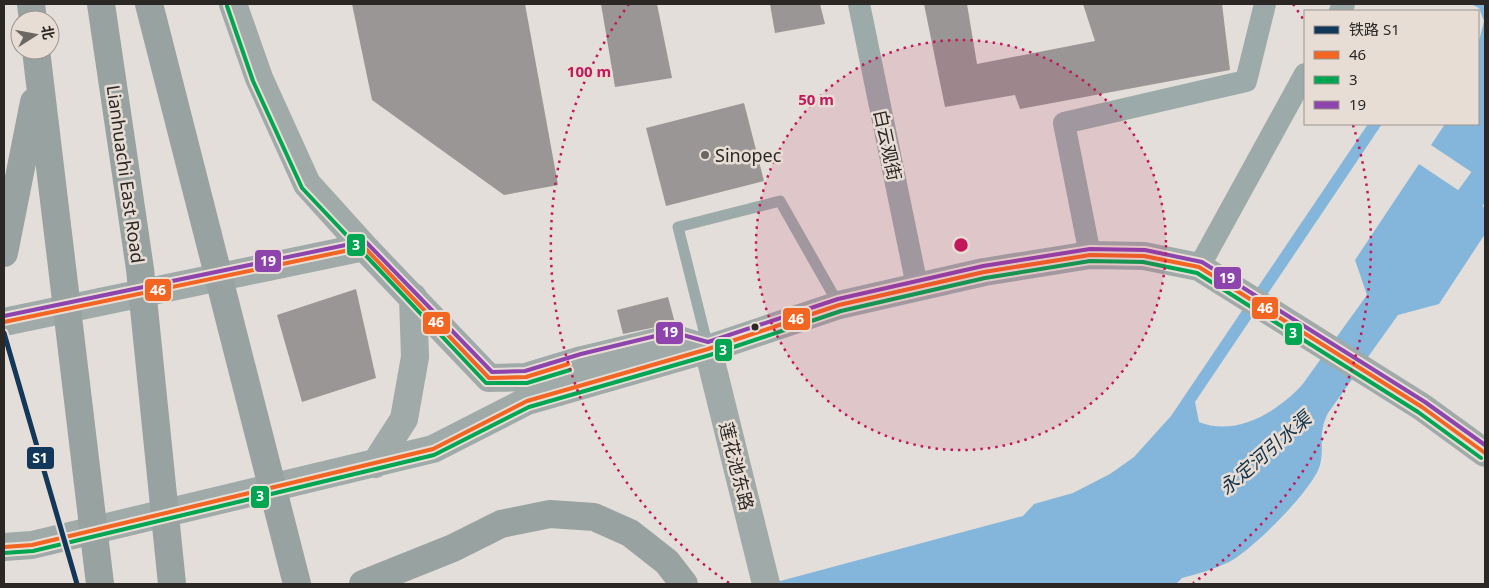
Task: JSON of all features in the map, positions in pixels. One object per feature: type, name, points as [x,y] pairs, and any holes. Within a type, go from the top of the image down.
[{"type":"highway","name":"Lianhuachi East Road","points":[[101,4],[140,269],[172,584]]},
{"type":"highway","points":[[149,4],[297,584]]},
{"type":"highway","points":[[37,60],[100,584]]},
{"type":"highway","points":[[4,253],[39,79]]},
{"type":"highway","points":[[363,584],[452,548],[501,524],[550,514],[594,517],[630,533],[667,562],[684,584]]},
{"type":"street","points":[[233,4],[259,78],[307,184],[364,247],[489,378],[526,377],[582,360],[673,338],[708,349]]},
{"type":"street","name":"白云观街","points":[[859,4],[917,286]]},
{"type":"street","points":[[1090,255],[1064,123],[1246,81],[1265,4]]},
{"type":"street","points":[[1199,267],[1304,76]]},
{"type":"street","points":[[4,322],[364,247]]},
{"type":"street","points":[[4,547],[32,545],[434,449],[527,401],[708,349],[839,305],[984,272],[1090,255],[1144,256],[1199,267],[1422,407],[1485,453]]},
{"type":"street","points":[[375,464],[404,419],[415,357],[413,297]]},
{"type":"street","name":"莲花池东路","points":[[708,349],[766,584]]},
{"type":"lane","points":[[708,349],[678,227],[780,201],[839,305]]},
{"type":"water","points":[[1471,4],[1485,4],[1485,181],[1431,145],[1444,125],[1479,125],[1479,41],[1484,21],[1479,8]]},
{"type":"water","points":[[1367,125],[1381,125],[1195,402],[1199,422],[1213,426],[1227,426],[1255,419],[1281,404],[1302,385],[1367,295],[1355,260],[1419,164],[1485,208],[1485,234],[1439,304],[1398,315],[1328,413],[1322,434],[1320,465],[1306,489],[1266,533],[1229,562],[1182,578],[1176,584],[769,584],[1023,516],[1034,504],[1073,493],[1110,474],[1134,457],[1171,416]]},
{"type":"building","points":[[352,4],[525,4],[558,185],[504,195],[372,100]]},
{"type":"building","points":[[601,4],[657,4],[672,78],[615,87]]},
{"type":"building","points":[[770,4],[820,4],[825,24],[775,33]]},
{"type":"building","points":[[924,4],[967,4],[977,64],[1095,41],[1083,4],[1222,4],[1230,70],[1020,109],[1015,95],[945,107]]},
{"type":"building","name":"Sinopec","points":[[744,103],[764,181],[666,206],[646,128]]},
{"type":"building","points":[[356,289],[376,378],[302,402],[277,315]]},
{"type":"building","points":[[668,297],[675,323],[623,334],[617,310]]},
{"type":"waterway","name":"永定河引水渠","points":[[1447,230],[1485,178]]},
{"type":"rail line","name":"S1","points":[[4,333],[77,584]]},
{"type":"transit line","name":"3","points":[[227,6],[253,81],[302,188],[486,383],[527,383],[570,370]]},
{"type":"transit line","name":"19","points":[[4,316],[365,241],[492,372],[525,371],[581,354],[672,332],[708,342],[838,299],[983,266],[1090,249],[1145,250],[1202,262],[1425,402],[1485,445]]},
{"type":"transit line","name":"46","points":[[4,322],[364,247],[489,378],[526,377],[568,364]]},
{"type":"transit line","name":"46","points":[[4,547],[32,545],[433,449],[527,401],[708,349],[839,305],[984,272],[1090,255],[1144,256],[1199,267],[1422,407],[1485,453]]},
{"type":"transit line","name":"3","points":[[4,553],[33,551],[434,455],[529,407],[710,355],[841,311],[985,278],[1090,261],[1143,262],[1197,273],[1418,412],[1481,458]]},
{"type":"place","name":"Sinopec","points":[[705,155]]}]
